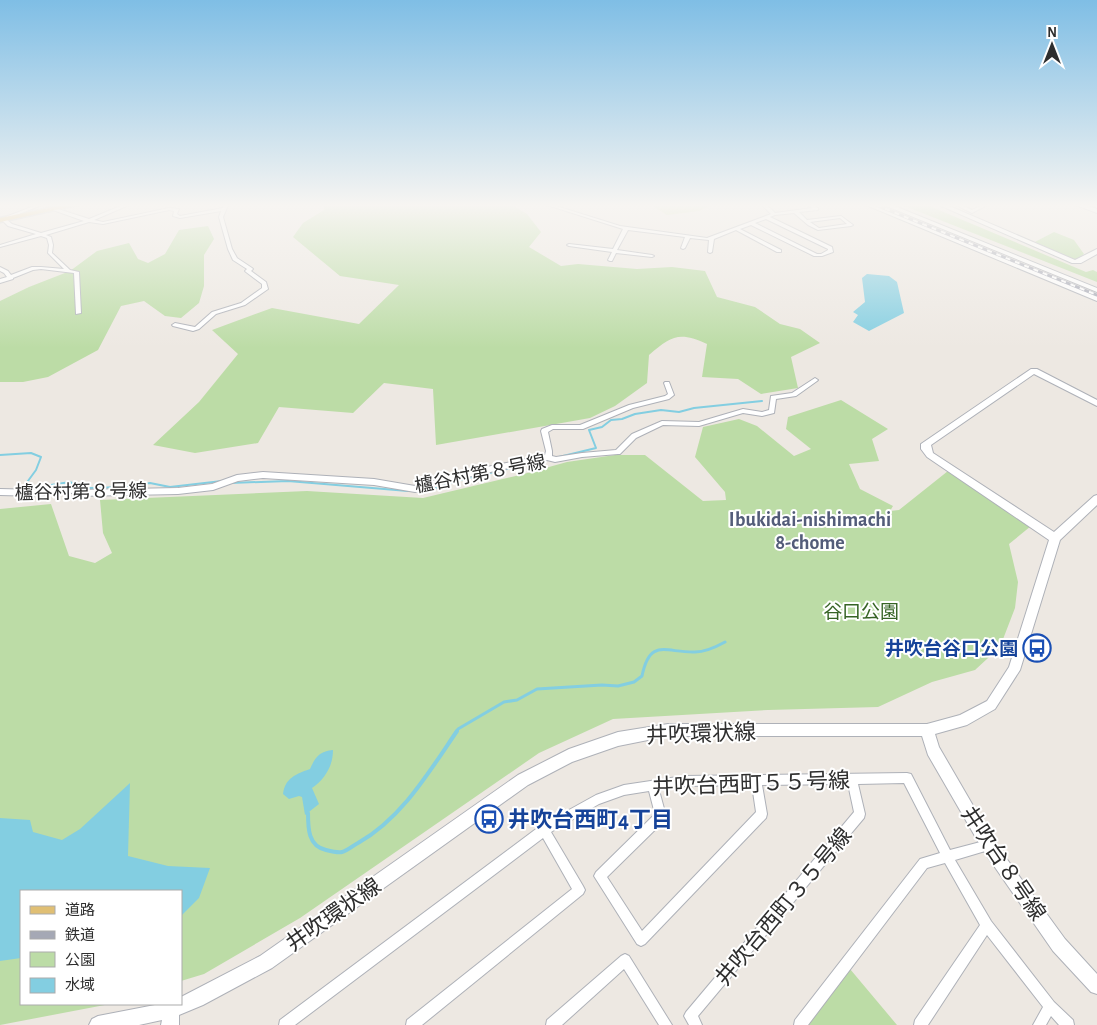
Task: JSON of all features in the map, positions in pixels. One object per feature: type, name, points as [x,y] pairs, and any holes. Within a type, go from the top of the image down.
[{"type":"street","points":[[50,253],[68,270]]},
{"type":"street","points":[[175,325],[193,330],[214,313],[243,304],[266,290],[264,283],[248,271],[250,269],[235,259],[232,253]]},
{"type":"street","points":[[610,260],[614,253]]},
{"type":"street","points":[[629,253],[652,256]]},
{"type":"street","points":[[812,253],[822,255],[827,253]]},
{"type":"street","points":[[988,253],[1096,296]]},
{"type":"street","points":[[997,253],[1096,296]]},
{"type":"street","points":[[1053,253],[1074,262],[1081,261],[1094,253]]},
{"type":"street","points":[[0,267],[10,278]]},
{"type":"street","points":[[0,281],[32,269],[41,268],[76,272],[78,313]]},
{"type":"street","points":[[1055,538],[930,455],[926,449],[926,444],[1034,371],[1097,403]]},
{"type":"street","name":"櫨谷村第８号線","points":[[0,492],[39,493],[69,488],[77,493],[141,490],[178,491],[213,487],[263,475],[374,482],[415,488],[467,474],[551,458],[618,452],[634,436],[662,423],[699,424],[743,412],[762,414],[772,411],[773,397],[794,395],[815,380]]},
{"type":"street","points":[[551,458],[544,431],[552,427],[581,427],[631,406],[667,398],[670,395],[667,383]]},
{"type":"street","name":"井吹環状線","points":[[98,1025],[170,1017],[197,999],[266,962],[523,780],[569,756],[618,739],[668,730],[927,730],[962,721],[991,705],[1014,670],[1055,538],[1097,499]]},
{"type":"street","name":"井吹台８号線","points":[[927,730],[933,750],[988,845],[1059,945],[1097,986]]},
{"type":"street","name":"井吹台西町５５号線","points":[[285,1025],[544,830],[596,800],[624,790],[684,781],[907,778],[947,856],[987,925],[1050,1006],[1068,1025]]},
{"type":"street","name":"井吹台西町３５号線","points":[[696,1025],[690,1016],[860,814],[852,780]]},
{"type":"street","points":[[653,785],[661,816],[600,876],[641,940],[762,814],[756,781]]},
{"type":"street","points":[[417,1023],[579,890],[544,830]]},
{"type":"street","points":[[800,1025],[924,863],[988,845]]},
{"type":"street","points":[[920,1025],[987,925]]},
{"type":"street","points":[[552,1025],[625,960],[666,1025]]},
{"type":"street","points":[[1039,1025],[1050,1006]]},
{"type":"green space","points":[[95,253],[135,253],[138,259],[148,263],[165,254],[205,253],[204,286],[199,303],[181,318],[165,316],[144,301],[121,306],[98,350],[48,377],[23,382],[0,382],[0,301],[70,271]]},
{"type":"green space","points":[[312,253],[539,253],[561,266],[578,264],[637,269],[672,267],[705,271],[717,297],[755,307],[780,324],[800,329],[820,343],[791,357],[798,388],[761,394],[738,379],[702,377],[707,344],[689,338],[676,338],[663,343],[649,355],[647,383],[615,406],[590,418],[436,445],[433,389],[384,383],[353,413],[279,407],[258,443],[195,453],[153,445],[199,402],[238,354],[212,330],[272,308],[359,324],[399,285],[340,276]]},
{"type":"green space","points":[[1023,253],[1041,253],[1086,272],[1093,270],[1097,272],[1097,282]]},
{"type":"green space","points":[[1056,253],[1084,254],[1077,259],[1071,259]]},
{"type":"green space","name":"谷口公園","points":[[841,400],[888,429],[872,439],[879,461],[849,464],[860,489],[893,506],[890,511],[899,510],[948,471],[1031,526],[1009,544],[1018,582],[1015,608],[1000,647],[975,670],[932,682],[878,707],[768,710],[613,719],[539,753],[300,918],[204,974],[182,981],[182,890],[20,890],[20,1005],[105,1005],[0,1025],[0,509],[51,504],[69,556],[95,563],[112,553],[103,533],[100,500],[307,491],[423,498],[567,462],[615,455],[645,455],[703,501],[726,500],[725,492],[695,457],[703,427],[739,419],[757,426],[794,456],[811,449],[786,429],[788,417]]},
{"type":"green space","points":[[850,969],[897,1025],[808,1025]]},
{"type":"water","points":[[867,274],[889,276],[897,282],[904,313],[869,331],[853,322],[858,315],[853,312],[865,302],[862,278]]},
{"type":"water","points":[[333,750],[332,761],[327,772],[321,781],[312,788],[319,804],[305,815],[302,797],[289,799],[283,794],[286,784],[292,777],[310,769],[316,758],[321,754]]},
{"type":"water","points":[[130,783],[128,856],[168,866],[210,868],[199,898],[182,915],[182,890],[20,890],[20,958],[0,961],[0,818],[30,820],[33,832],[62,840],[80,829]]},
{"type":"waterway","points":[[559,457],[596,448],[589,430],[602,427],[611,420],[661,410],[679,412],[694,408],[762,401]]},
{"type":"waterway","points":[[0,455],[31,453],[41,457],[36,470],[25,485],[38,487],[70,482],[81,488],[122,487],[150,483],[170,487],[222,481]]},
{"type":"waterway","points":[[416,491],[422,492],[460,480],[549,459]]},
{"type":"waterway","points":[[230,483],[288,481],[408,491]]},
{"type":"waterway","points":[[456,732],[504,702],[517,700],[537,689],[602,685],[618,686],[634,682],[642,676],[645,664],[655,652],[661,650],[699,652],[711,649],[725,642]]},
{"type":"waterway","points":[[308,813],[310,836],[316,845],[332,851],[340,852],[346,850],[374,833],[388,821],[414,793],[457,731]]},
{"type":"railway","points":[[993,253],[1097,295]]},
{"type":"place","name":"井吹台谷口公園","points":[[1037,648]]},
{"type":"place","name":"井吹台西町4丁目","points":[[489,819]]},
{"type":"district","name":"Ibukidai-nishimachi 8-chome","points":[[810,530]]}]
